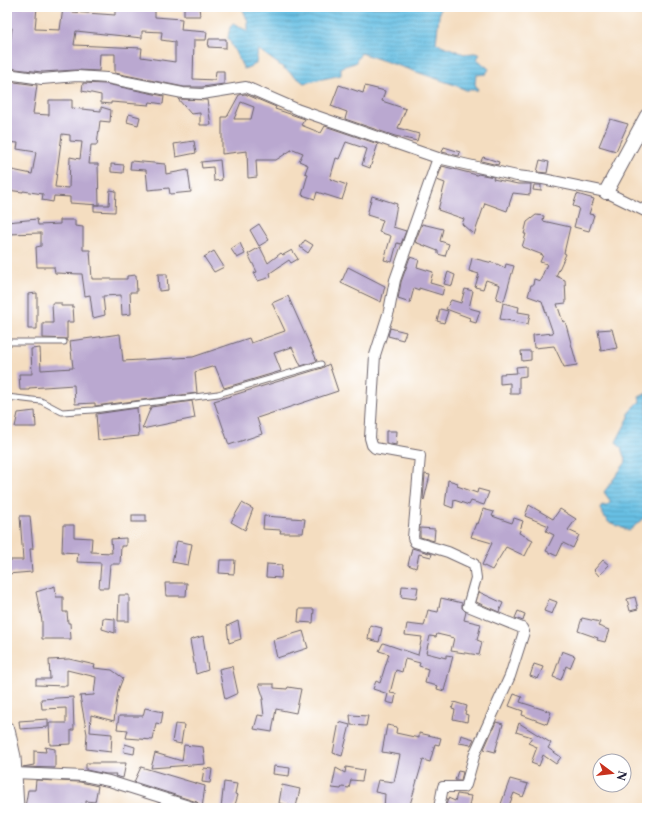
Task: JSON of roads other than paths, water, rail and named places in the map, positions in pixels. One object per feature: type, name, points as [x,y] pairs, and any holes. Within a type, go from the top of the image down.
[{"type":"main road","points":[[7,730],[13,757],[16,808]]},
{"type":"street","points":[[7,74],[42,79],[76,76],[107,78],[183,93],[202,94],[246,87],[299,110],[438,158],[517,176],[550,180],[606,192],[647,212]]},
{"type":"street","points":[[606,192],[647,116]]},
{"type":"street","points":[[438,158],[395,280],[389,311],[375,355],[370,438],[372,445],[375,448],[420,456],[413,538],[415,542],[448,552],[474,564],[476,578],[468,606],[522,628],[524,632],[510,676],[474,754],[466,785],[462,787],[443,787],[439,808]]},
{"type":"street","points":[[14,773],[84,776],[109,781],[195,808]]},
{"type":"lane","points":[[7,342],[64,342]]},
{"type":"lane","points":[[7,397],[41,401],[62,412],[93,410],[218,394],[321,364]]},
{"type":"water","points":[[242,7],[440,7],[436,43],[464,54],[480,54],[477,59],[489,69],[486,74],[476,75],[475,84],[478,90],[466,90],[361,53],[355,63],[341,67],[341,75],[304,83],[258,49],[256,64],[244,69],[228,38],[230,27],[233,24],[248,31],[248,22]]},
{"type":"water","points":[[647,393],[647,515],[629,531],[607,521],[600,509],[602,505],[606,506],[611,502],[604,492],[626,462],[621,448],[616,442],[629,417],[629,412],[640,401],[639,397]]}]
